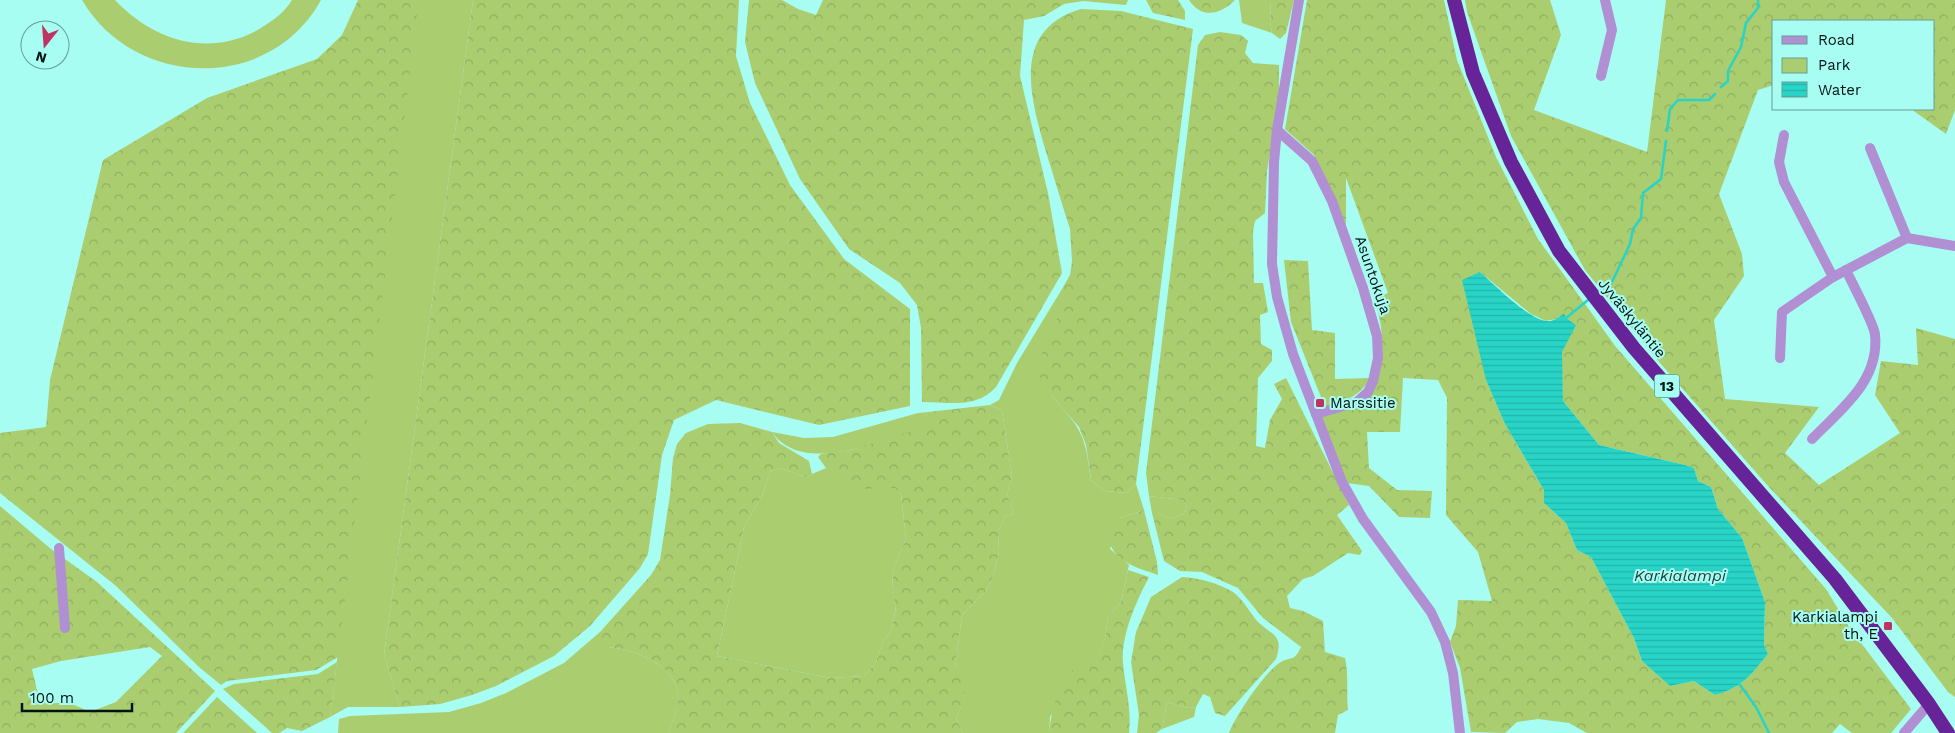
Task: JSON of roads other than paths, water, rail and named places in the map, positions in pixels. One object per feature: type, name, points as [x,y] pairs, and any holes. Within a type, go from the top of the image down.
[{"type":"highway","name":"Jyväskyläntie","points":[[1454,0],[1473,73],[1511,162],[1559,251],[1634,348],[1834,579],[1948,733]]},
{"type":"street","points":[[1299,0],[1277,130],[1272,264],[1277,297],[1293,354],[1342,482],[1363,519],[1431,612],[1444,642],[1453,673],[1460,733]]},
{"type":"street","points":[[1601,76],[1612,30],[1605,0]]},
{"type":"street","name":"Asuntokuja","points":[[1277,130],[1312,161],[1332,202],[1369,304],[1377,336],[1378,358],[1373,381],[1368,392],[1357,402],[1316,414]]},
{"type":"street","points":[[1784,135],[1780,162],[1784,182],[1833,276]]},
{"type":"street","points":[[1870,148],[1907,238]]},
{"type":"street","points":[[1780,358],[1782,312],[1833,276],[1907,238],[1955,246]]},
{"type":"street","points":[[1812,439],[1864,385],[1872,367],[1875,333],[1846,270]]},
{"type":"street","points":[[59,548],[65,628]]},
{"type":"street","points":[[1904,733],[1928,704]]},
{"type":"water","name":"Karkialampi","points":[[1480,272],[1512,301],[1531,315],[1549,321],[1556,319],[1564,313],[1566,318],[1576,325],[1562,352],[1563,401],[1599,445],[1694,468],[1698,481],[1711,487],[1718,509],[1742,538],[1765,602],[1764,645],[1768,654],[1751,675],[1733,688],[1715,695],[1694,681],[1670,686],[1642,661],[1634,638],[1591,557],[1577,550],[1566,523],[1544,503],[1544,490],[1505,424],[1486,380],[1462,280]]},
{"type":"waterway","points":[[1721,87],[1728,81],[1728,71],[1741,47],[1746,23],[1758,8],[1758,0]]},
{"type":"waterway","points":[[1667,131],[1670,109],[1678,100],[1709,100],[1715,94]]},
{"type":"waterway","points":[[1600,291],[1612,282],[1630,244],[1633,229],[1641,218],[1643,193],[1661,179],[1666,141]]},
{"type":"waterway","points":[[1566,318],[1588,300]]},
{"type":"waterway","points":[[1740,685],[1756,707],[1769,733]]},
{"type":"place","name":"Marssitie","points":[[1320,403]]},
{"type":"place","name":"Karkialampi th, E","points":[[1888,626]]}]
